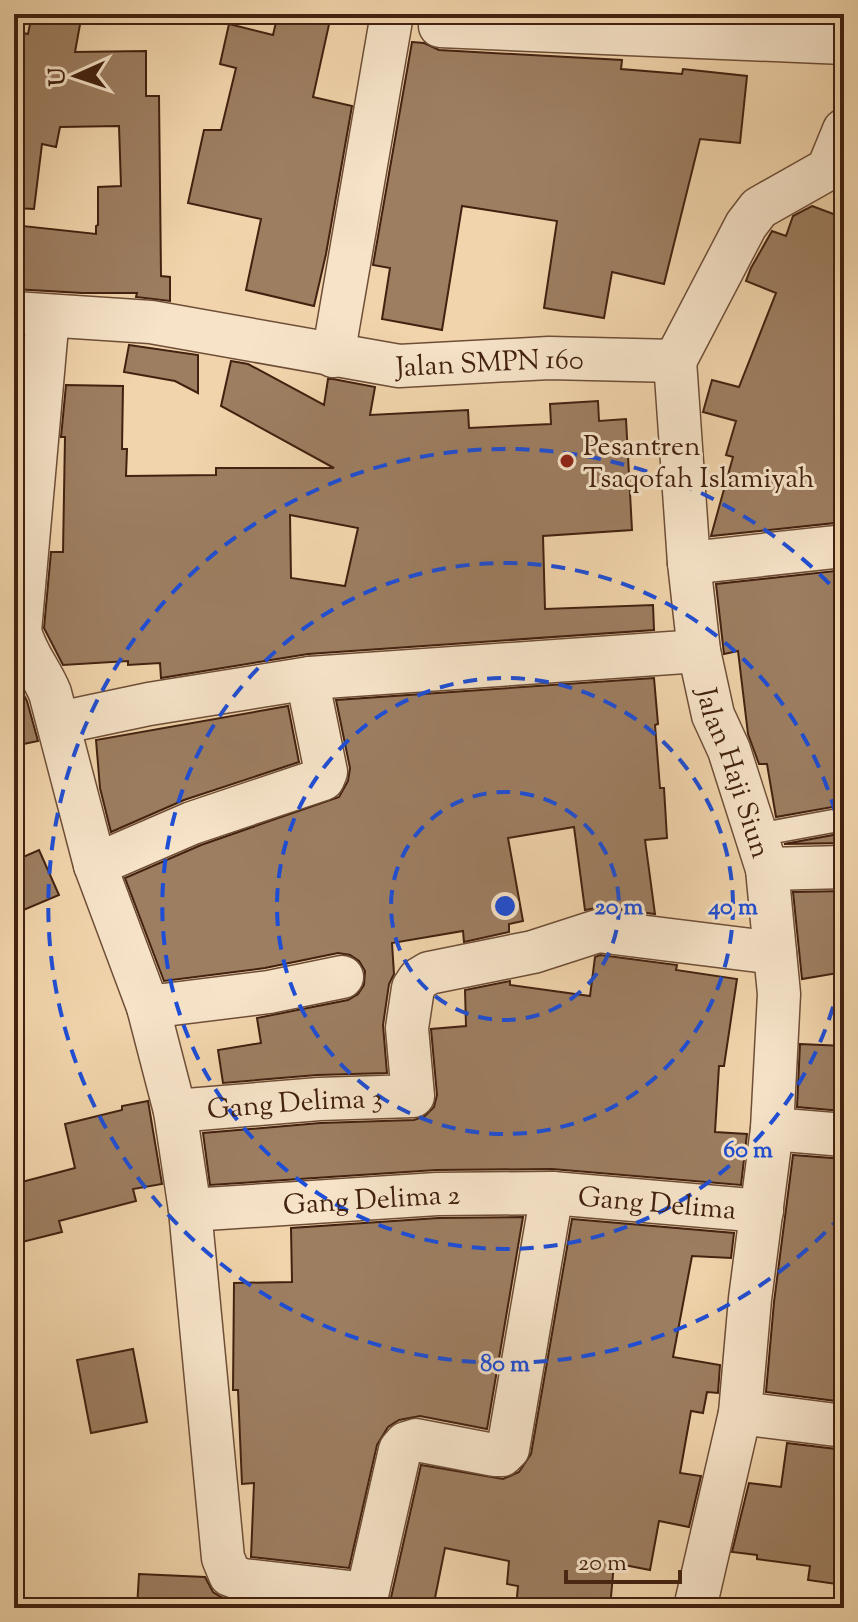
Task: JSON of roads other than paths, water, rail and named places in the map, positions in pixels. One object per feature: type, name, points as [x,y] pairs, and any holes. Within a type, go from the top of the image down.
[{"type":"street","points":[[333,356],[392,14]]},
{"type":"street","points":[[440,26],[844,43]]},
{"type":"street","points":[[675,361],[746,225],[759,208],[836,172],[844,130]]},
{"type":"street","points":[[31,315],[20,631],[24,646],[50,693],[95,865],[148,1007],[175,1111],[190,1210],[223,1558],[230,1575],[243,1580],[365,1601],[400,1450],[406,1443],[416,1440],[494,1455],[502,1455],[508,1449],[552,1193]]},
{"type":"street","name":"Jalan SMPN 160","points":[[31,315],[151,322],[399,366],[549,358],[675,361]]},
{"type":"street","name":"Jalan Haji Siun","points":[[675,361],[689,563],[699,651],[713,715],[729,750],[762,852],[779,994],[772,1129],[750,1299],[740,1413],[695,1608]]},
{"type":"street","points":[[689,563],[844,546]]},
{"type":"street","points":[[59,723],[149,704],[310,678],[699,651]]},
{"type":"street","points":[[95,865],[192,823],[323,779],[326,772],[309,688],[310,678]]},
{"type":"street","points":[[762,852],[844,867]]},
{"type":"street","name":"Gang Delima 3","points":[[175,1111],[319,1099],[413,1096],[407,1028],[413,988],[419,979],[429,973],[533,952],[598,931],[775,953]]},
{"type":"street","points":[[148,1007],[269,992],[342,977]]},
{"type":"street","points":[[772,1129],[844,1135]]},
{"type":"street","name":"Gang Delima 2","points":[[190,1210],[437,1194],[552,1193]]},
{"type":"street","name":"Gang Delima","points":[[552,1193],[762,1211]]},
{"type":"street","points":[[740,1413],[844,1426]]},
{"type":"lane","points":[[762,852],[844,819]]},
{"type":"place","name":"Pesantren Tsaqofah Islamiyah","points":[[567,461]]}]
